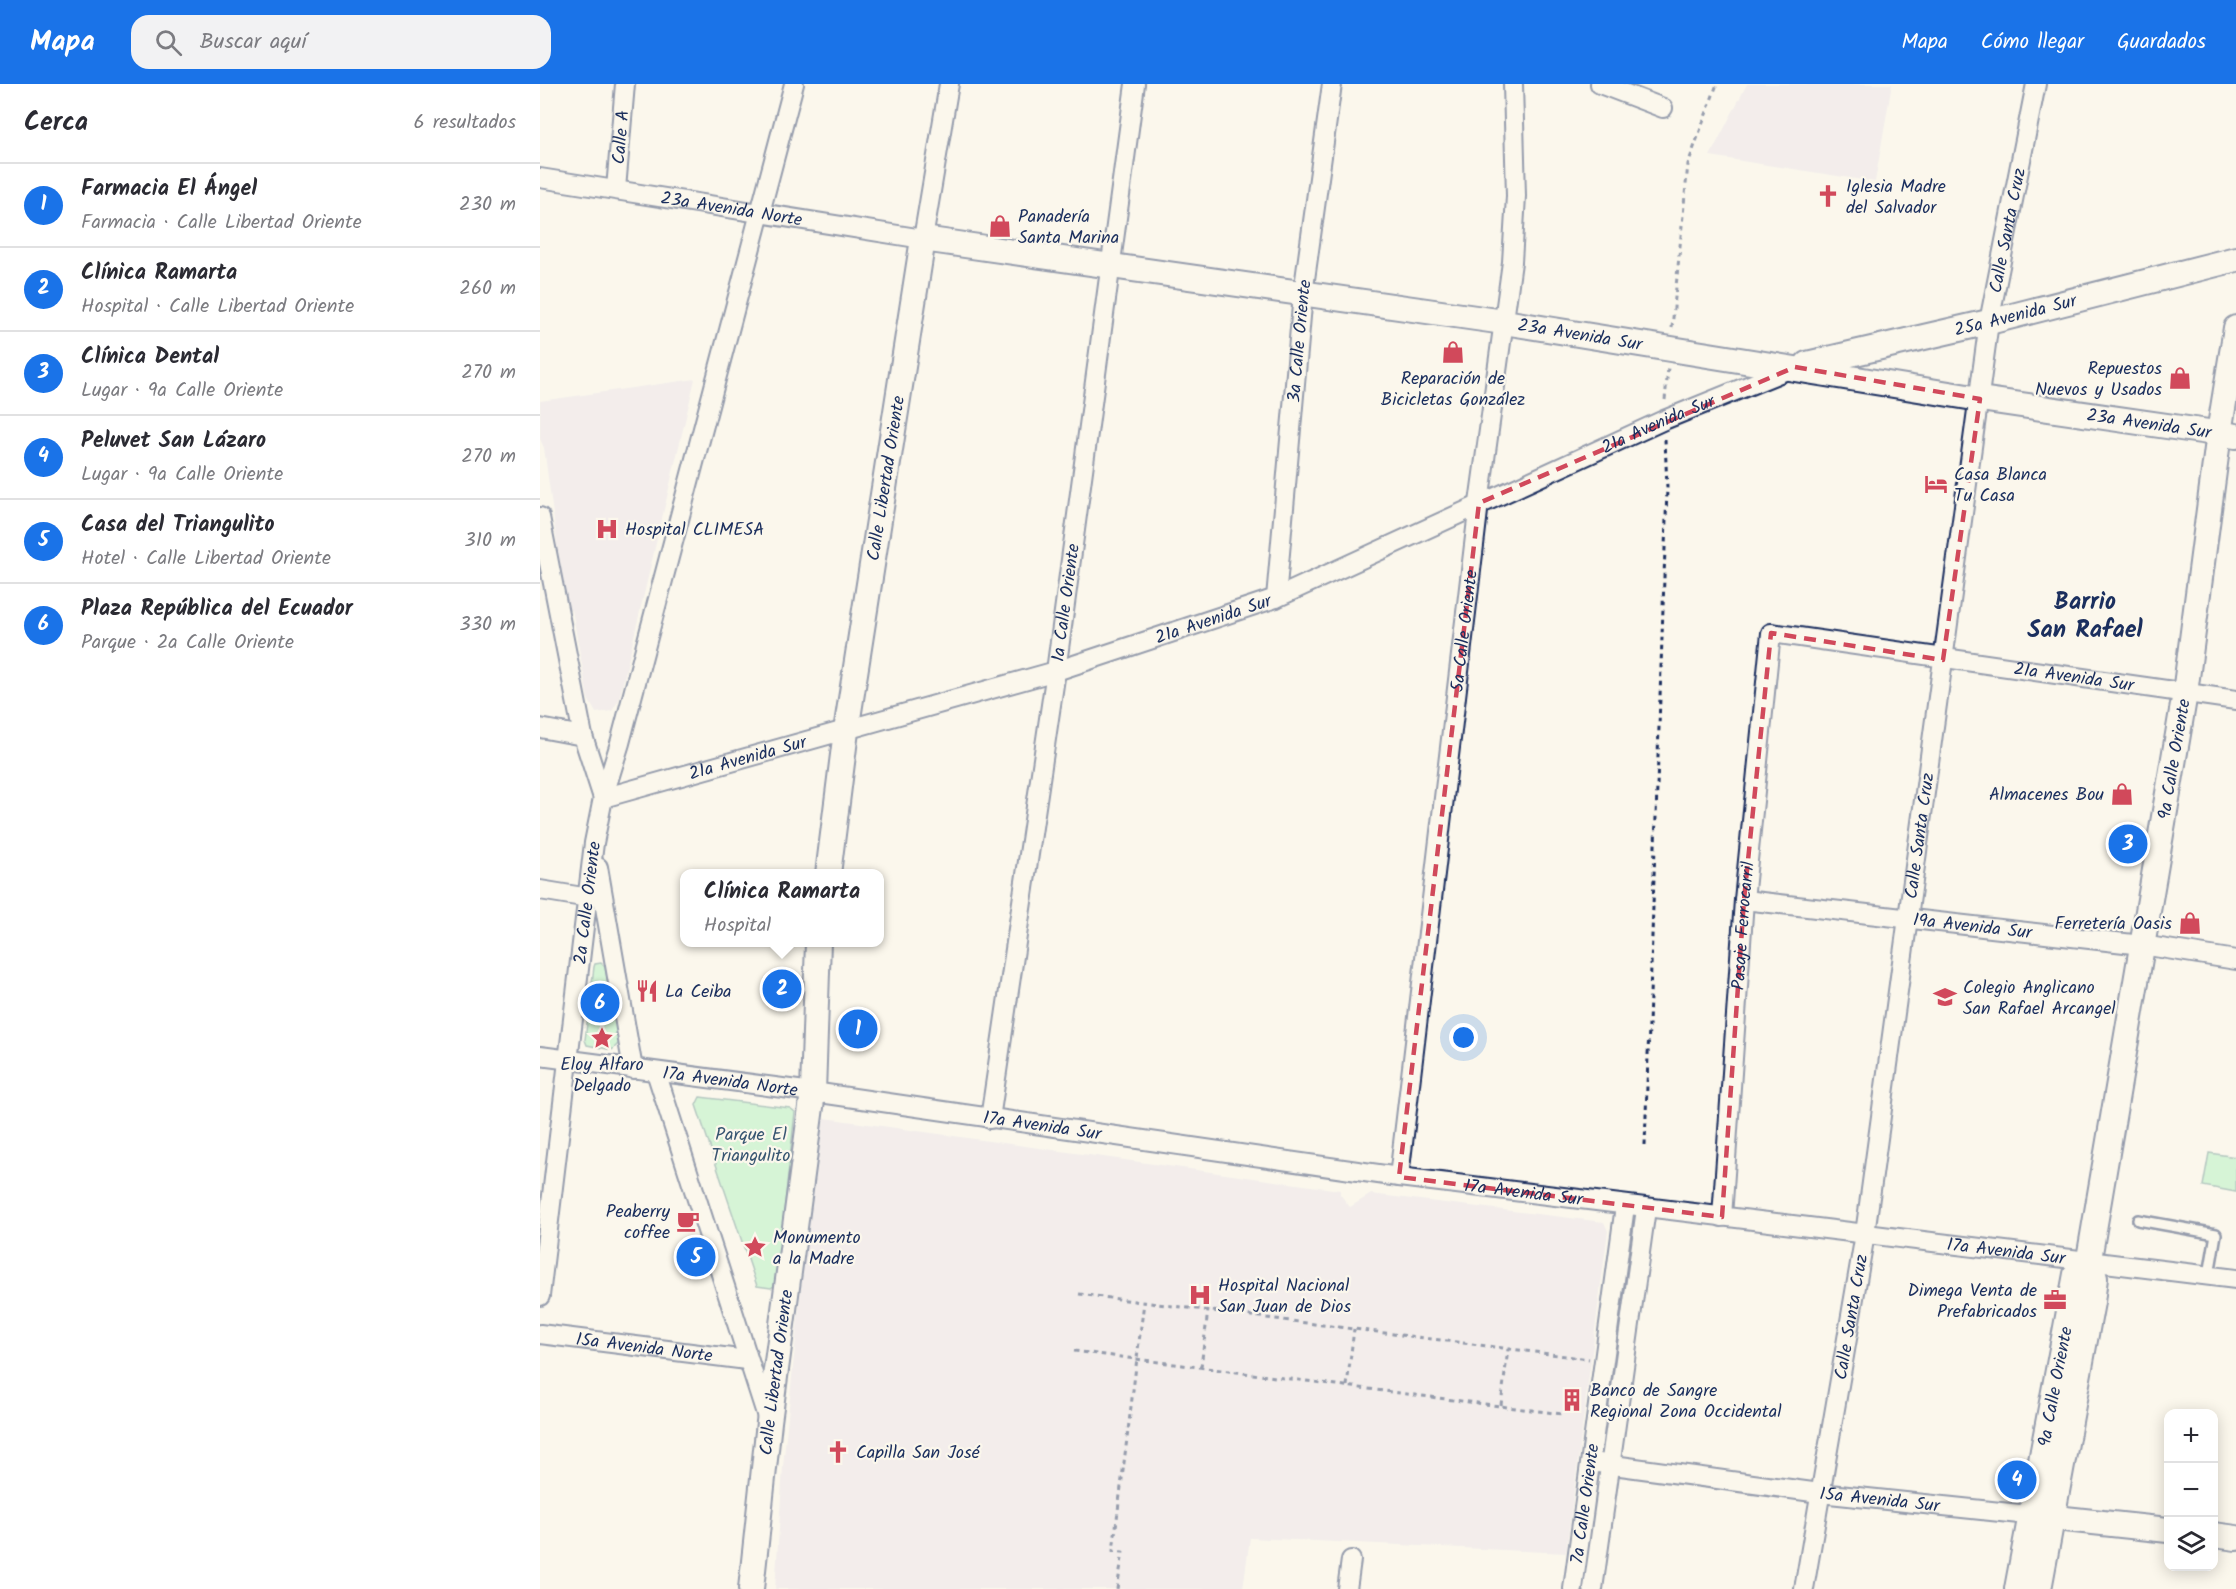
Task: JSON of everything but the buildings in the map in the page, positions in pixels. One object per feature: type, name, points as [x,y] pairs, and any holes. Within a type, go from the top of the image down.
[{"type":"main road","name":"23a Avenida Sur","points":[[923,239],[1504,322],[1795,367],[1980,399],[2228,435]]},
{"type":"main road","name":"Calle Libertad Oriente","points":[[829,869],[846,731],[923,239]]},
{"type":"main road","name":"25a Avenida Sur","points":[[1795,367],[1989,322],[2236,259]]},
{"type":"main road","name":"9a Calle Oriente","points":[[2017,1589],[2040,1516],[2092,1302],[2095,1278],[2089,1259],[2228,435],[2236,328]]},
{"type":"main road","name":"Calle Libertad Oriente","points":[[751,1589],[769,1422],[813,1092],[819,947]]},
{"type":"main road","name":"9a Calle Oriente","points":[[2040,1516],[2040,1589]]},
{"type":"main road","name":"15a Avenida Sur","points":[[2040,1516],[2164,1529]]},
{"type":"main road","points":[[2218,1536],[2236,1538]]},
{"type":"street","name":"Calle A","points":[[616,189],[625,84]]},
{"type":"street","name":"2a Calle Oriente","points":[[540,1296],[594,843],[603,798],[620,743],[794,84]]},
{"type":"street","name":"Calle Libertad Oriente","points":[[923,239],[949,84]]},
{"type":"street","name":"1a Calle Oriente","points":[[990,1119],[1056,671],[1135,84]]},
{"type":"street","name":"3a Calle Oriente","points":[[1275,598],[1303,294],[1332,84]]},
{"type":"street","name":"5a Calle Oriente","points":[[1399,1177],[1479,503],[1504,322],[1516,196],[1513,84]]},
{"type":"street","points":[[1600,84],[1663,108]]},
{"type":"street","name":"Calle Santa Cruz","points":[[1804,1589],[1865,1234],[1989,322],[2036,84]]},
{"type":"street","name":"23a Avenida Norte","points":[[540,178],[923,239]]},
{"type":"street","name":"21a Avenida Sur","points":[[603,798],[1056,671],[1275,598],[1664,420],[1795,367]]},
{"type":"street","points":[[540,517],[583,736],[603,798]]},
{"type":"street","name":"21a Avenida Sur","points":[[1771,633],[1943,660],[2236,700]]},
{"type":"street","name":"Pasaje Ferrocarril","points":[[1722,1217],[1744,900],[1771,633]]},
{"type":"street","points":[[540,728],[583,736]]},
{"type":"street","points":[[594,843],[633,1069]]},
{"type":"street","points":[[540,890],[589,898]]},
{"type":"street","name":"19a Avenida Sur","points":[[1744,900],[2142,945],[2236,960]]},
{"type":"street","name":"17a Avenida Norte","points":[[540,1056],[813,1092]]},
{"type":"street","points":[[656,1072],[769,1422]]},
{"type":"street","name":"17a Avenida Sur","points":[[813,1092],[1399,1177],[1646,1209],[2089,1259],[2236,1279]]},
{"type":"street","name":"7a Calle Oriente","points":[[1573,1589],[1625,1206]]},
{"type":"street","name":"7a Calle Oriente","points":[[1593,1589],[1646,1209]]},
{"type":"street","name":"15a Avenida Norte","points":[[540,1334],[747,1359]]},
{"type":"street","name":"15a Avenida Sur","points":[[1591,1462],[1820,1493],[2040,1516]]},
{"type":"street","points":[[1347,1589],[1351,1560]]},
{"type":"lane","points":[[2138,1220],[2216,1234],[2209,1275]]},
{"type":"path","points":[[1645,1144],[1667,488],[1664,420],[1688,164],[1717,84]]},
{"type":"path","points":[[1079,1294],[1594,1360]]},
{"type":"path","points":[[1117,1589],[1123,1552],[1113,1551],[1144,1302]]},
{"type":"path","points":[[1201,1367],[1208,1310]]},
{"type":"path","points":[[1347,1386],[1354,1329]]},
{"type":"path","points":[[1501,1405],[1508,1349]]},
{"type":"path","points":[[1074,1351],[1562,1414]]},
{"type":"highlighted area","points":[[1795,367],[1980,399],[1943,660],[1771,633],[1744,900],[1722,1217],[1399,1177],[1479,503]]},
{"type":"shaded area","points":[[1747,84],[1892,84],[1875,182],[1710,156]]},
{"type":"shaded area","name":"Hospital CLIMESA","points":[[695,379],[619,700],[612,711],[596,713],[588,699],[572,610],[566,610],[544,448],[540,439],[540,401]]},
{"type":"shaded area","name":"Hospital Nacional San Juan de Dios","points":[[818,1117],[1340,1190],[1340,1194],[1350,1207],[1371,1194],[1604,1222],[1608,1231],[1566,1553],[1250,1538],[1243,1589],[775,1589],[783,1466]]},
{"type":"green space","points":[[601,963],[605,967],[619,1043],[612,1050],[587,1045],[585,1040],[594,967],[595,964]]},
{"type":"green space","name":"Parque El Triangulito","points":[[700,1097],[790,1108],[795,1112],[776,1284],[771,1288],[757,1286],[696,1105]]},
{"type":"green space","points":[[2209,1153],[2236,1157],[2236,1192],[2203,1186]]},
{"type":"place","name":"Iglesia Madre del Salvador","points":[[1828,196]]},
{"type":"place","name":"Panadería Santa Marina","points":[[1000,226]]},
{"type":"place","name":"Reparación de Bicicletas González","points":[[1453,352]]},
{"type":"place","name":"Repuestos Nuevos y Usados","points":[[2180,378]]},
{"type":"place","name":"Casa Blanca Tu Casa","points":[[1936,484]]},
{"type":"place","name":"Hospital CLIMESA","points":[[607,529]]},
{"type":"place","name":"Almacenes Bou","points":[[2122,794]]},
{"type":"place","name":"Clínica Dental","points":[[2128,844]]},
{"type":"place","name":"Ferretería Oasis","points":[[2190,923]]},
{"type":"place","name":"Clínica Ramarta","points":[[782,989]]},
{"type":"place","name":"La Ceiba","points":[[647,991]]},
{"type":"place","name":"Colegio Anglicano San Rafael Arcangel","points":[[1945,997]]},
{"type":"place","name":"Plaza República del Ecuador","points":[[600,1003]]},
{"type":"place","name":"Farmacia El Ángel","points":[[858,1029]]},
{"type":"place","name":"Eloy Alfaro Delgado","points":[[602,1038]]},
{"type":"place","name":"Peaberry coffee","points":[[688,1221]]},
{"type":"place","name":"Monumento a la Madre","points":[[755,1247]]},
{"type":"place","name":"Casa del Triangulito","points":[[696,1257]]},
{"type":"place","name":"Hospital Nacional San Juan de Dios","points":[[1200,1295]]},
{"type":"place","name":"Dimega Venta de Prefabricados","points":[[2055,1300]]},
{"type":"place","name":"Banco de Sangre Regional Zona Occidental","points":[[1572,1400]]},
{"type":"place","name":"Capilla San José","points":[[838,1452]]},
{"type":"place","name":"Peluvet San Lázaro","points":[[2017,1480]]},
{"type":"district","name":"Barrio San Rafael","points":[[2085,615]]}]
